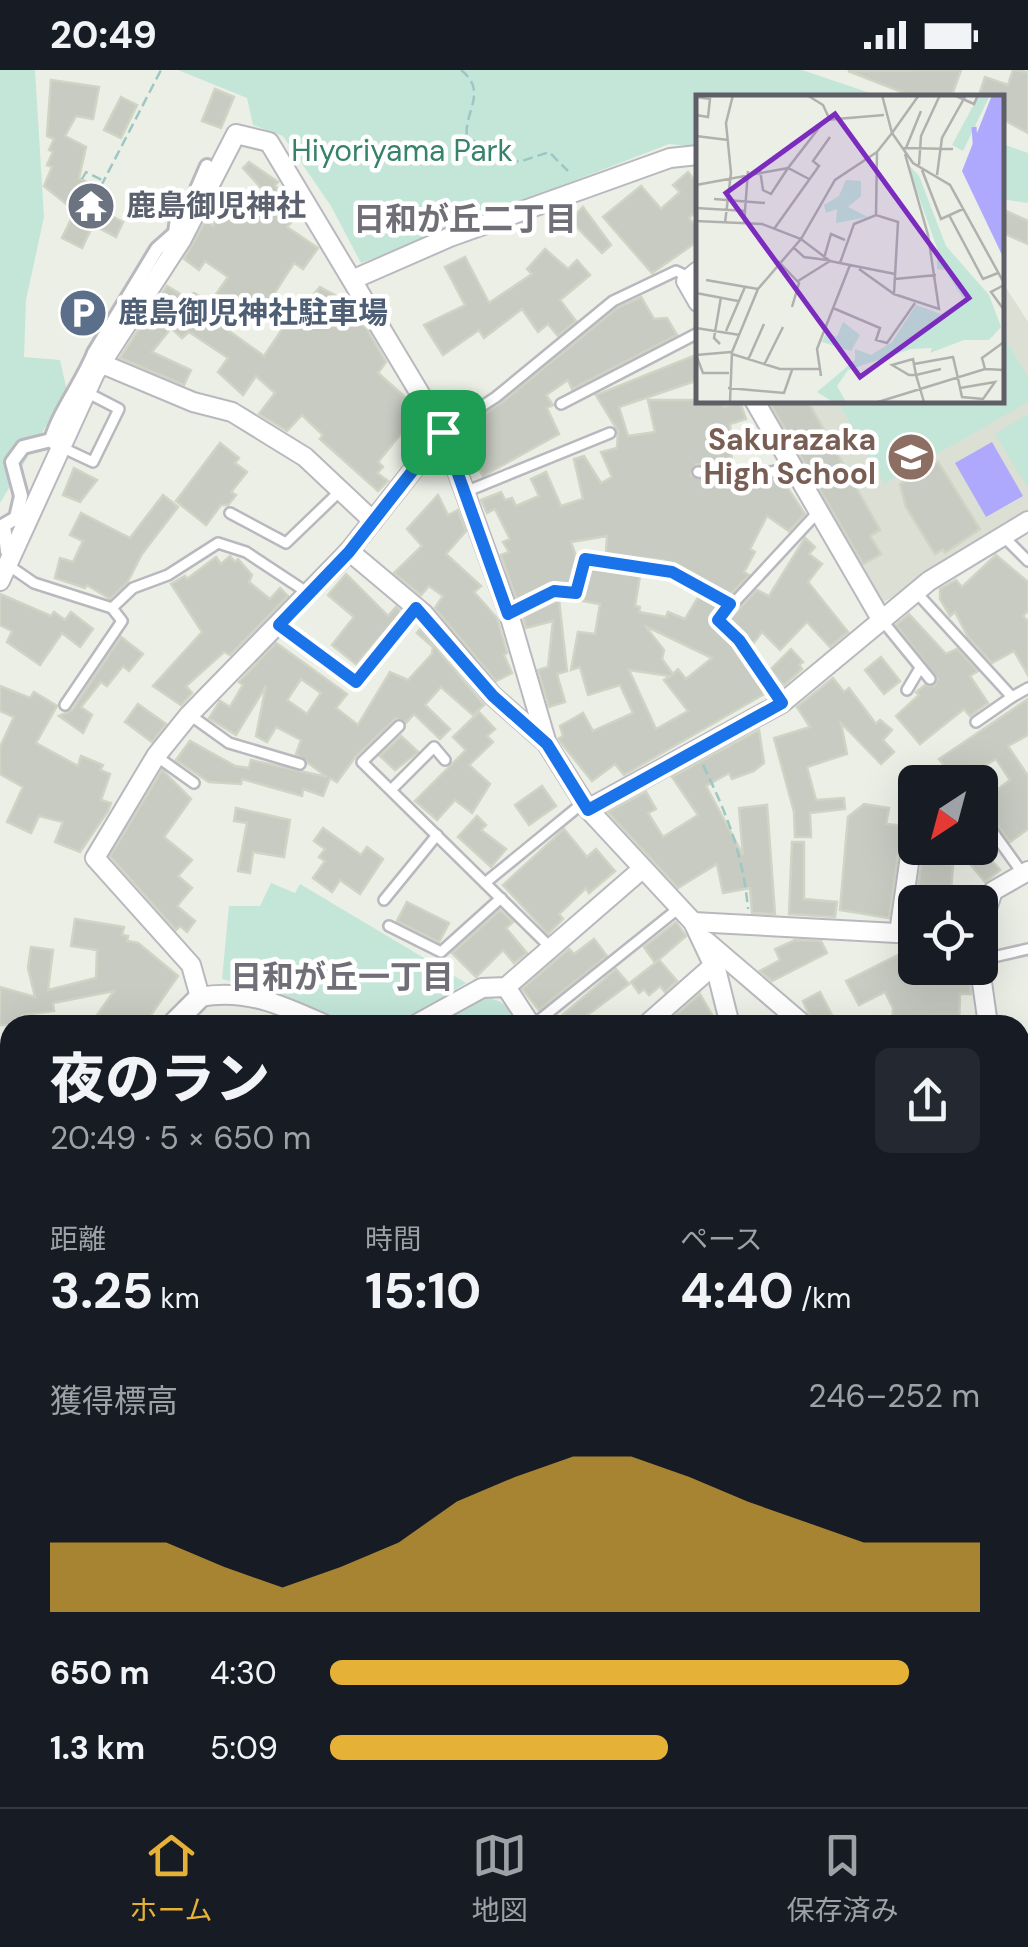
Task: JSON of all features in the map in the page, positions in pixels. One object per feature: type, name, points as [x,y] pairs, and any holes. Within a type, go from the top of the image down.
[{"type":"street","points":[[56,444],[86,392],[97,358],[182,239],[236,134],[269,142],[443,432],[508,614],[547,744],[586,806],[641,870],[690,921],[793,1015]]},
{"type":"street","points":[[354,279],[450,237],[670,158],[696,156]]},
{"type":"street","points":[[5,566],[20,523],[97,358],[157,248],[175,233],[177,218],[186,212],[207,166]]},
{"type":"street","points":[[693,274],[686,281],[696,298]]},
{"type":"street","points":[[97,358],[193,402],[232,412],[305,457],[373,521]]},
{"type":"street","points":[[755,402],[881,618]]},
{"type":"street","points":[[200,997],[191,965],[96,858],[156,756],[190,715],[349,552],[443,432]]},
{"type":"street","points":[[20,523],[21,496],[12,462],[23,447],[56,444]]},
{"type":"street","points":[[586,806],[782,703],[881,618],[1028,520]]},
{"type":"street","points":[[349,552],[416,608],[493,696],[547,744]]},
{"type":"street","points":[[433,1015],[482,988],[506,987],[641,870]]},
{"type":"street","points":[[998,889],[1026,873]]},
{"type":"street","points":[[690,921],[898,933]]},
{"type":"street","points":[[690,921],[714,965],[727,1015]]},
{"type":"street","points":[[658,1015],[714,965]]},
{"type":"street","points":[[982,985],[987,1015]]},
{"type":"street","points":[[506,987],[525,1015]]},
{"type":"street","points":[[182,1015],[200,997],[232,992],[270,1000],[304,1015]]},
{"type":"lane","points":[[443,432],[496,396],[613,301],[676,272],[693,274]]},
{"type":"lane","points":[[562,404],[696,333]]},
{"type":"lane","points":[[56,444],[93,462],[119,409],[86,392]]},
{"type":"lane","points":[[465,492],[610,433]]},
{"type":"lane","points":[[698,472],[749,477],[793,467]]},
{"type":"lane","points":[[230,513],[286,543],[342,490]]},
{"type":"lane","points":[[782,703],[739,640],[718,620],[818,512]]},
{"type":"lane","points":[[1002,536],[1028,561]]},
{"type":"lane","points":[[112,608],[133,588],[168,575],[218,542],[246,552],[310,594]]},
{"type":"lane","points":[[508,614],[554,591],[576,593],[585,559],[672,572],[730,604]]},
{"type":"lane","points":[[5,566],[34,583],[112,608],[122,621],[65,705]]},
{"type":"lane","points":[[916,592],[1012,697]]},
{"type":"lane","points":[[279,625],[356,682],[416,608]]},
{"type":"lane","points":[[881,618],[930,679]]},
{"type":"lane","points":[[908,690],[920,668]]},
{"type":"lane","points":[[976,722],[1028,688]]},
{"type":"lane","points":[[190,715],[229,743],[300,764]]},
{"type":"lane","points":[[399,726],[362,762],[549,946]]},
{"type":"lane","points":[[392,789],[434,748],[445,760]]},
{"type":"lane","points":[[156,756],[194,783]]},
{"type":"lane","points":[[485,883],[586,806]]},
{"type":"lane","points":[[384,900],[437,835]]},
{"type":"lane","points":[[998,837],[1026,873]]},
{"type":"lane","points":[[388,926],[440,952],[501,898]]},
{"type":"lane","points":[[547,1015],[690,921]]},
{"type":"lane","points":[[998,956],[1028,949]]},
{"type":"path","points":[[82,179],[86,172],[102,183],[161,70]]},
{"type":"path","points":[[461,70],[472,78],[476,93],[467,138],[519,162],[548,152],[568,171]]},
{"type":"path","points":[[694,749],[733,826],[744,864],[749,925]]},
{"type":"shaded area","name":"Sakurazaka High School","points":[[1003,283],[1028,322],[1028,513],[879,605],[762,402],[1003,402]]},
{"type":"shaded area","points":[[992,442],[1023,496],[986,517],[955,463]]},
{"type":"green space","points":[[0,70],[35,70],[44,217],[26,300],[24,357],[60,360],[67,391],[0,503]]},
{"type":"green space","name":"Hiyoriyama Park","points":[[178,70],[802,70],[876,95],[696,95],[696,147],[669,144],[361,263],[331,206],[283,136],[253,125],[247,98]]},
{"type":"green space","points":[[1003,144],[1028,153],[1028,203],[1003,199]]},
{"type":"green space","points":[[1003,335],[1028,377],[1028,402],[884,484],[838,402],[1003,402]]},
{"type":"green space","points":[[1028,414],[1028,488],[995,434]]},
{"type":"green space","points":[[271,883],[295,893],[300,884],[466,983],[416,1015],[324,1015],[222,979],[229,906],[260,906]]},
{"type":"green space","points":[[479,998],[503,1004],[512,1015],[449,1015]]},
{"type":"building","points":[[961,70],[952,95],[909,95],[848,71]]},
{"type":"building","points":[[1013,70],[1028,72],[1028,133],[1003,120],[1003,95],[979,95],[985,77],[1008,85]]},
{"type":"building","points":[[51,80],[99,87],[93,119],[76,116],[65,136],[86,147],[79,178],[106,192],[104,197],[114,203],[108,214],[123,222],[116,237],[93,225],[82,248],[62,238],[75,211],[44,186],[52,167],[47,165],[54,139],[47,136]]},
{"type":"building","points":[[215,89],[234,97],[221,128],[202,121]]},
{"type":"building","points":[[121,97],[137,105],[121,138],[104,130]]},
{"type":"building","points":[[249,162],[278,182],[275,185],[298,215],[287,227],[318,248],[303,269],[294,263],[272,297],[297,313],[320,287],[344,300],[339,302],[367,329],[386,362],[378,373],[411,402],[428,431],[418,444],[404,430],[378,462],[383,467],[377,473],[388,481],[378,491],[320,439],[323,435],[302,415],[287,431],[259,414],[275,393],[256,376],[243,395],[218,372],[228,358],[189,332],[182,338],[171,328],[152,352],[191,370],[184,385],[120,358],[167,286],[187,298],[194,293],[210,303],[228,277],[205,261],[199,270],[184,259],[206,220],[213,226],[225,202],[258,216],[271,199],[243,168]],"holes":[[[237,303],[283,328],[264,356],[222,326]]]},
{"type":"building","points":[[688,172],[696,182],[696,212],[689,218],[696,226],[696,242],[652,273],[603,217],[641,186],[661,209],[680,192],[673,185]]},
{"type":"building","points":[[583,207],[611,245],[602,253],[570,220]]},
{"type":"building","points":[[1003,209],[1028,221],[1028,244],[1003,233]]},
{"type":"building","points":[[545,249],[568,269],[577,260],[590,275],[560,300],[576,321],[558,336],[548,324],[538,332],[522,309],[484,338],[479,330],[443,355],[424,325],[465,305],[445,267],[465,257],[489,303],[532,274],[527,269]]},
{"type":"building","points":[[641,297],[654,319],[667,318],[677,335],[572,389],[568,380],[546,395],[553,405],[547,408],[559,434],[483,476],[471,456],[466,459],[456,433],[501,403],[617,308]]},
{"type":"building","points":[[696,355],[696,381],[619,407],[628,436],[655,432],[648,400],[723,402],[724,407],[740,402],[746,419],[730,424],[732,467],[696,464],[691,476],[749,485],[781,478],[805,514],[789,531],[767,516],[750,549],[755,552],[744,572],[749,575],[731,594],[663,560],[606,554],[607,536],[571,542],[577,559],[570,584],[551,583],[517,601],[501,555],[509,552],[503,542],[510,539],[495,509],[487,513],[481,500],[501,492],[505,500],[512,498],[516,506],[539,496],[531,479],[546,472],[561,506],[583,499],[574,459],[584,456],[601,483],[612,477],[601,452],[617,448],[618,431],[596,395]]},
{"type":"building","points":[[769,402],[808,402],[880,530],[870,536],[881,554],[863,564]]},
{"type":"building","points":[[220,443],[239,458],[235,463],[247,472],[231,492],[236,495],[228,505],[221,505],[206,525],[176,501]]},
{"type":"building","points":[[938,462],[980,529],[945,553],[943,549],[935,554],[906,507],[900,484]]},
{"type":"building","points":[[74,468],[97,480],[80,502],[63,495]]},
{"type":"building","points":[[163,495],[178,507],[142,554],[127,583],[110,599],[87,585],[85,588],[55,578],[60,558],[73,562],[83,541],[70,535],[81,513],[130,538]]},
{"type":"building","points":[[438,495],[448,515],[458,510],[466,531],[446,554],[481,586],[474,592],[497,618],[512,673],[496,681],[435,608],[443,596],[429,586],[421,595],[394,573],[422,546],[407,529]]},
{"type":"building","points":[[805,538],[815,547],[809,554],[822,564],[808,582],[848,632],[830,647],[807,622],[780,650],[762,632],[752,645],[729,620],[757,590],[769,596]]},
{"type":"building","points":[[996,555],[1028,582],[1028,611],[1023,616],[1028,621],[1028,675],[1014,651],[992,663],[968,637],[955,612],[950,616],[940,599],[940,589],[956,580],[962,587]]},
{"type":"building","points":[[230,556],[235,562],[238,559],[252,575],[249,582],[270,599],[280,588],[288,596],[230,655],[224,652],[186,686],[192,693],[181,705],[153,686],[202,632],[171,584],[185,576],[187,579],[216,557],[221,564]]},
{"type":"building","points":[[591,568],[640,576],[635,606],[640,607],[639,612],[666,617],[668,612],[685,619],[699,596],[719,607],[711,623],[733,645],[766,693],[624,775],[615,764],[592,781],[558,739],[563,736],[560,726],[583,713],[593,731],[633,713],[620,685],[588,695],[580,667],[571,670],[578,632],[595,634],[600,604],[583,601]],"holes":[[[645,626],[660,633],[712,658],[686,679],[678,669],[673,674],[662,659],[664,650]],[[629,670],[670,676],[664,680],[688,711],[656,729]]]},
{"type":"building","points":[[346,574],[388,616],[396,607],[402,612],[356,664],[332,645],[354,617],[328,595]]},
{"type":"building","points":[[0,594],[51,616],[54,612],[65,620],[71,612],[93,629],[80,647],[62,633],[40,665],[7,642],[12,631],[0,625]]},
{"type":"building","points":[[559,600],[567,671],[557,674],[565,702],[549,707],[538,670],[548,667],[553,621],[526,628],[523,616]]},
{"type":"building","points":[[909,614],[946,654],[957,649],[978,671],[970,676],[988,703],[970,716],[964,709],[920,744],[896,716],[919,695],[916,692],[925,685],[934,686],[938,679],[896,625]]},
{"type":"building","points":[[420,629],[484,705],[473,715],[441,687],[425,705],[450,729],[440,739],[414,714],[406,723],[396,718],[356,756],[337,782],[330,778],[323,796],[303,789],[302,796],[242,779],[241,784],[209,782],[176,760],[190,741],[235,766],[249,768],[251,760],[327,777],[296,754],[301,740],[276,727],[267,742],[256,736],[266,686],[236,735],[209,718],[220,701],[230,707],[243,685],[239,682],[276,643],[347,694],[336,708],[358,725],[390,672],[408,680],[432,654],[433,647],[417,633]],"holes":[[[301,679],[321,693],[307,714],[287,700]]]},
{"type":"building","points":[[121,637],[143,654],[129,671],[123,666],[107,686],[101,682],[81,707],[92,715],[83,733],[59,716],[72,710]]},
{"type":"building","points":[[791,649],[803,662],[799,665],[802,669],[784,685],[770,670]]},
{"type":"building","points":[[881,657],[900,681],[884,694],[865,670]]},
{"type":"building","points":[[833,678],[844,692],[849,688],[876,724],[880,720],[892,730],[883,740],[894,752],[881,764],[841,723],[847,754],[807,767],[816,800],[844,798],[845,809],[810,813],[811,837],[795,837],[794,812],[774,738],[810,727],[797,707]]},
{"type":"building","points":[[0,686],[30,698],[34,692],[57,706],[36,743],[78,766],[81,756],[103,765],[100,770],[110,774],[101,800],[111,803],[108,811],[80,852],[55,842],[63,822],[39,816],[31,833],[7,822],[23,787],[0,774],[0,747],[14,717],[0,711]]},
{"type":"building","points":[[1028,699],[1028,735],[1008,746],[1028,776],[1028,829],[1010,842],[998,826],[998,789],[1010,780],[996,759],[986,765],[943,765],[939,759]]},
{"type":"building","points":[[138,704],[166,724],[152,742],[125,722]]},
{"type":"building","points":[[479,712],[495,729],[487,736],[493,742],[469,765],[490,784],[472,813],[455,800],[437,820],[415,801],[466,750],[453,737]]},
{"type":"building","points":[[759,730],[764,763],[754,771],[732,779],[729,773],[706,786],[743,855],[739,808],[767,805],[775,914],[752,913],[750,888],[723,893],[717,864],[678,888],[608,812],[646,792],[656,809],[648,813],[663,837],[698,815],[672,777]]},
{"type":"building","points":[[401,736],[418,752],[395,770],[380,756]]},
{"type":"building","points":[[162,770],[191,799],[164,837],[192,860],[178,876],[192,888],[177,906],[195,921],[187,932],[180,926],[176,930],[110,856]]},
{"type":"building","points":[[542,786],[556,806],[529,825],[515,805]]},
{"type":"building","points":[[864,804],[889,808],[886,824],[898,825],[889,918],[840,910],[848,817]]},
{"type":"building","points":[[236,808],[290,820],[284,857],[253,852],[250,873],[238,871],[247,823],[234,821]]},
{"type":"building","points":[[477,816],[486,825],[481,830],[506,849],[491,867],[458,837]]},
{"type":"building","points":[[323,828],[361,855],[367,847],[383,859],[360,894],[340,880],[332,892],[313,878],[325,861],[319,857],[325,849],[314,841]]},
{"type":"building","points":[[564,829],[587,857],[596,849],[615,871],[589,893],[586,888],[559,914],[563,919],[548,934],[503,885]]},
{"type":"building","points":[[792,842],[804,842],[804,899],[837,902],[835,917],[789,914]]},
{"type":"building","points":[[921,865],[953,865],[951,885],[918,885]]},
{"type":"building","points":[[971,865],[996,865],[1000,870],[985,882]]},
{"type":"building","points":[[407,902],[449,923],[439,942],[397,921]]},
{"type":"building","points":[[500,910],[513,922],[506,928],[527,953],[514,963],[503,950],[476,977],[452,953]]},
{"type":"building","points":[[75,919],[124,927],[122,935],[128,936],[127,941],[138,943],[178,976],[151,1015],[97,1015],[114,991],[53,1003],[54,1011],[0,1015],[0,987],[35,997],[28,968],[31,947],[53,950],[48,990],[96,978],[97,950],[71,946]]},
{"type":"building","points":[[676,922],[686,936],[655,963],[644,947]]},
{"type":"building","points":[[594,939],[607,956],[539,1010],[522,989],[569,949],[574,954]]},
{"type":"building","points":[[795,940],[821,941],[827,953],[772,981],[760,971],[780,960],[775,949]]},
{"type":"building","points":[[898,955],[898,985],[970,985],[971,994],[960,994],[959,1015],[893,1015],[885,992],[859,1005],[846,981]]},
{"type":"building","points":[[659,960],[677,981],[665,992],[660,986],[649,995],[644,989],[639,993],[631,982]]},
{"type":"building","points":[[616,969],[629,984],[587,1015],[563,1015]]},
{"type":"building","points":[[820,992],[832,1015],[810,1015],[803,1001]]},
{"type":"building","points":[[700,994],[712,1015],[676,1015]]},
{"type":"place","name":"鹿島御児神社","points":[[91,206]]},
{"type":"place","name":"鹿島御児神社駐車場","points":[[83,313]]},
{"type":"place","name":"Sakurazaka High School","points":[[911,457]]},
{"type":"district","name":"日和が丘二丁目","points":[[465,219]]},
{"type":"district","name":"日和が丘一丁目","points":[[342,977]]},
{"type":"route","points":[[443,432],[508,614],[554,591],[576,593],[585,559],[672,572],[730,604],[718,620],[720,626],[739,640],[782,703],[588,810],[547,744],[493,696],[416,608],[356,682],[279,625],[349,552],[443,432]]}]
